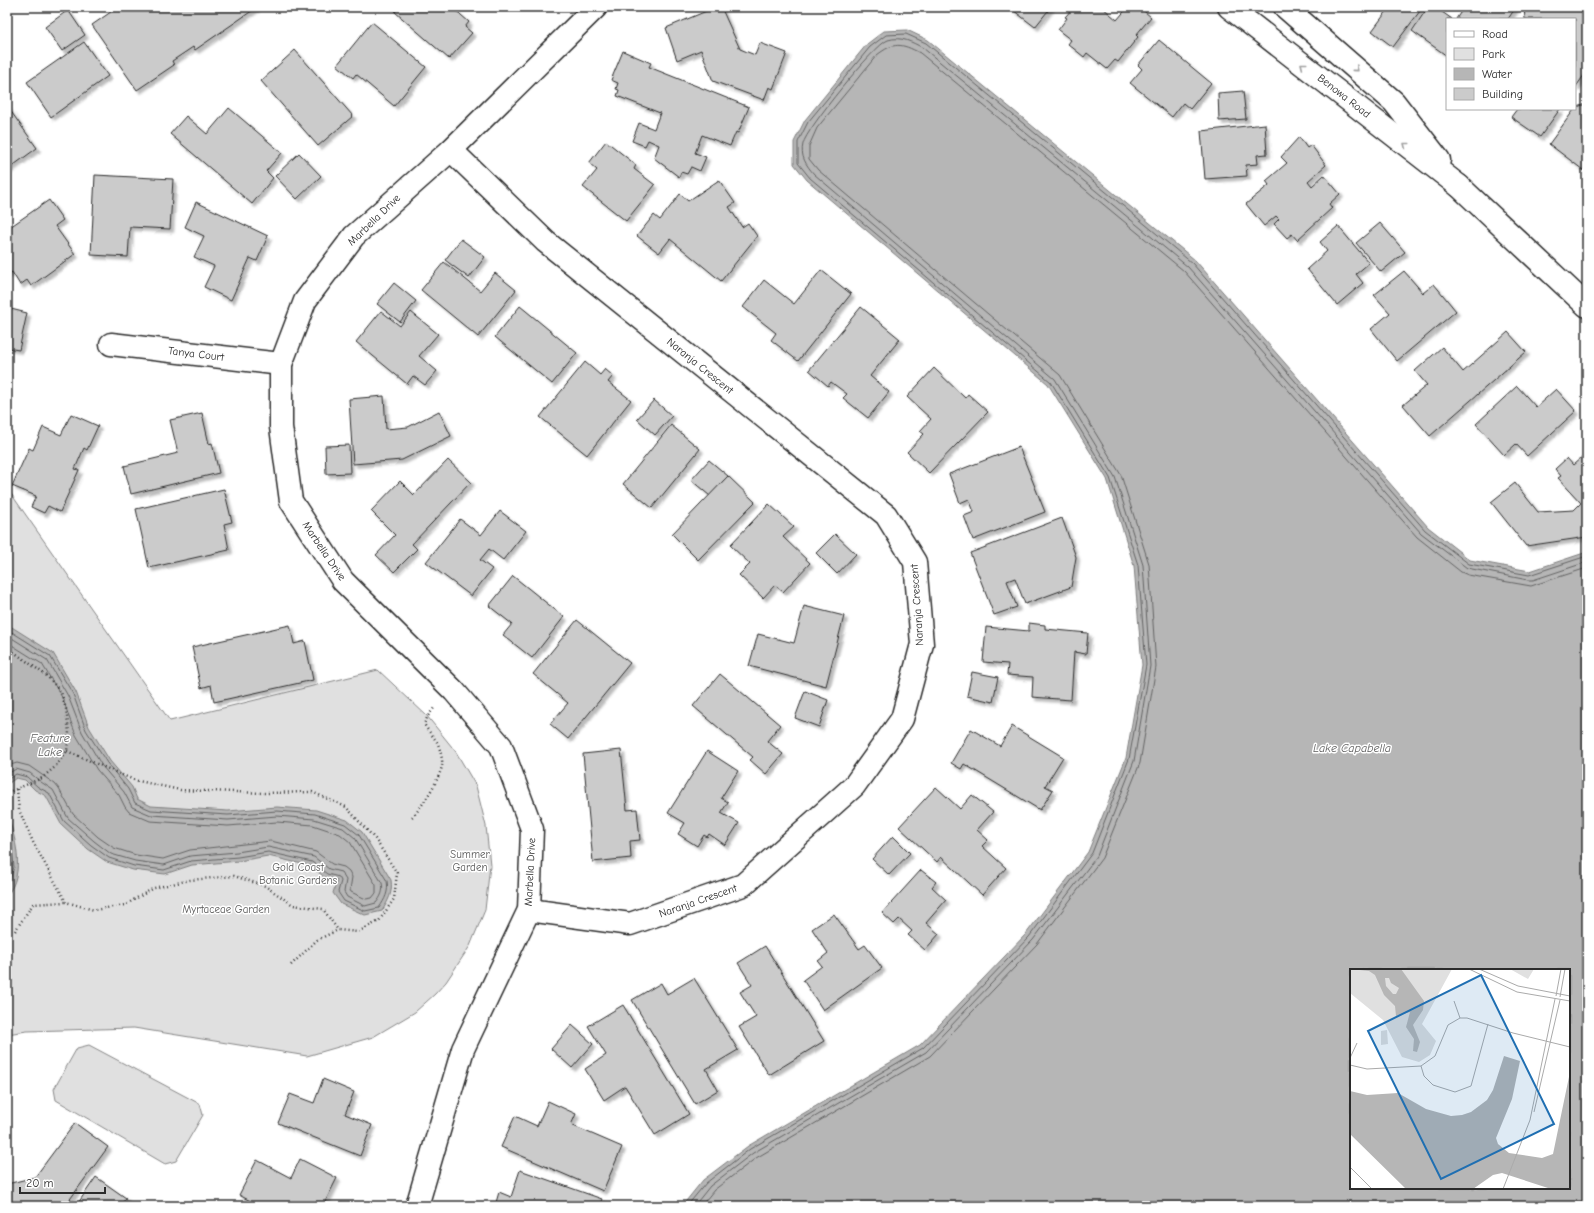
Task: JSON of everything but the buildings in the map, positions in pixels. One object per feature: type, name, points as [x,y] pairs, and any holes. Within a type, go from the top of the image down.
[{"type":"street","name":"Marbella Drive","points":[[416,1206],[463,1049],[529,910],[532,829],[501,746],[454,691],[343,581],[291,501],[281,427],[281,364],[305,301],[354,236],[451,150],[596,7]]},
{"type":"street","name":"Benowa Road","points":[[1229,7],[1459,186],[1587,306]]},
{"type":"street","name":"Benowa Road","points":[[1285,7],[1394,102],[1459,186]]},
{"type":"street","name":"Naranja Crescent","points":[[451,150],[546,242],[886,515],[915,562],[922,644],[902,719],[854,786],[743,885],[630,924],[529,910]]},
{"type":"street","name":"Tanya Court","points":[[111,344],[281,364]]},
{"type":"path","points":[[7,647],[47,676],[61,692],[66,709],[69,732],[67,751],[56,767],[42,778],[7,793]]},
{"type":"path","points":[[412,817],[418,813],[438,776],[442,765],[437,742],[428,732],[424,724],[434,708]]},
{"type":"path","points":[[67,751],[134,780],[180,790],[312,792],[346,807],[375,838],[397,873],[394,899],[379,921],[358,932],[338,930],[317,940],[290,966]]},
{"type":"path","points":[[17,789],[19,810],[24,823],[66,902]]},
{"type":"path","points":[[15,931],[33,904],[66,902],[94,910],[125,905],[154,888],[190,880],[234,876],[265,886],[293,905],[323,909],[338,930]]},
{"type":"green space","name":"Gold Coast Botanic Gardens","points":[[7,488],[170,721],[378,670],[427,716],[456,752],[476,786],[486,826],[490,865],[485,910],[470,946],[446,982],[415,1012],[373,1037],[307,1056],[134,1028],[27,1031],[7,1034]]},
{"type":"green space","points":[[89,1045],[200,1104],[203,1115],[176,1161],[165,1164],[56,1100],[54,1089],[77,1048]]},
{"type":"water","name":"Lake Capabella","points":[[907,30],[928,40],[1195,260],[1428,527],[1470,560],[1530,571],[1587,552],[1587,1206],[682,1206],[703,1180],[748,1146],[920,1045],[1026,934],[1088,852],[1126,758],[1142,665],[1134,566],[1107,479],[1048,384],[807,180],[794,164],[794,142],[805,120],[867,44],[884,31]]},
{"type":"water","name":"Feature Lake","points":[[7,624],[53,653],[76,692],[89,727],[110,761],[132,787],[137,799],[151,806],[228,811],[277,807],[316,810],[347,820],[362,832],[391,880],[391,893],[382,911],[365,915],[341,904],[333,893],[337,880],[325,878],[311,866],[268,856],[239,861],[192,865],[165,874],[133,870],[107,862],[88,849],[61,824],[46,796],[35,790],[25,780],[16,778],[9,783],[7,787]]},
{"type":"water","points":[[7,812],[16,843],[17,866],[13,886],[7,895]]},
{"type":"park label","name":"Summer Garden","points":[[470,860]]},
{"type":"park label","name":"Myrtaceae Garden","points":[[226,909]]}]
